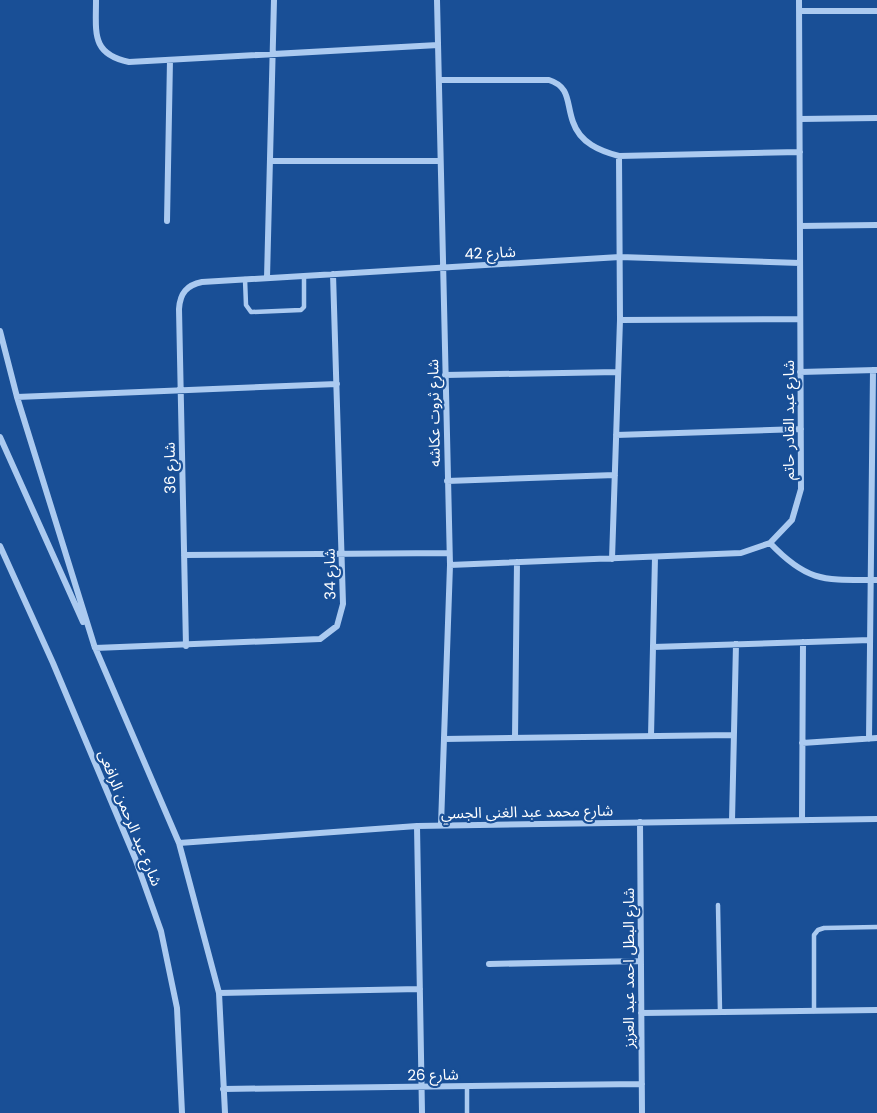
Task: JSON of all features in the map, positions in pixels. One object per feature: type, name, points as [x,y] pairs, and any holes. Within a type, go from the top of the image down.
[{"type":"street","points":[[96,0],[96,29],[99,46],[112,59],[129,62],[438,45]]},
{"type":"street","points":[[267,278],[274,0]]},
{"type":"street","name":"شارع ثروت عكاشه","points":[[437,0],[450,565],[441,825]]},
{"type":"street","name":"شارع عبد القادر حاتم","points":[[450,565],[741,553],[770,543],[792,520],[801,489],[799,0]]},
{"type":"street","points":[[800,11],[877,11]]},
{"type":"street","points":[[167,221],[170,60]]},
{"type":"street","points":[[439,80],[549,80],[558,83],[564,89],[567,97],[573,124],[585,140],[601,151],[620,156],[800,152]]},
{"type":"street","points":[[800,119],[877,118]]},
{"type":"street","points":[[612,559],[620,320],[620,156]]},
{"type":"street","points":[[270,161],[440,160]]},
{"type":"street","points":[[800,226],[877,225]]},
{"type":"street","name":"شارع 42","points":[[184,290],[192,284],[202,282],[620,257],[800,263]]},
{"type":"street","name":"شارع 34","points":[[95,648],[320,639],[337,626],[344,604],[333,274]]},
{"type":"street","name":"شارع 36","points":[[184,290],[179,309],[186,646]]},
{"type":"street","points":[[620,320],[800,319]]},
{"type":"street","points":[[0,331],[17,397],[95,648]]},
{"type":"street","points":[[801,372],[875,370],[874,580],[870,640],[869,739]]},
{"type":"street","points":[[445,375],[618,372]]},
{"type":"street","points":[[17,397],[337,384]]},
{"type":"street","points":[[616,435],[801,429]]},
{"type":"street","points":[[0,437],[95,648],[179,843],[219,993],[225,1113]]},
{"type":"street","points":[[447,481],[615,475]]},
{"type":"street","points":[[770,543],[787,560],[807,573],[829,580],[874,580]]},
{"type":"street","name":"شارع عبد الرحمن الرافعى","points":[[0,546],[130,847],[161,931],[177,1008],[182,1113]]},
{"type":"street","points":[[184,555],[449,553]]},
{"type":"street","points":[[651,736],[655,557]]},
{"type":"street","points":[[516,738],[518,562]]},
{"type":"street","points":[[653,647],[870,640]]},
{"type":"street","points":[[802,820],[803,642]]},
{"type":"street","points":[[732,821],[736,644]]},
{"type":"street","points":[[444,739],[734,735]]},
{"type":"street","points":[[802,743],[877,738]]},
{"type":"street","name":"شارع محمد عبد الغنى الجسي","points":[[179,843],[441,825],[877,819]]},
{"type":"street","name":"شارع البطل احمد عبد العزيز","points":[[640,822],[642,1113]]},
{"type":"street","points":[[417,826],[422,1113]]},
{"type":"street","points":[[489,964],[641,961]]},
{"type":"street","points":[[219,993],[420,989]]},
{"type":"street","points":[[641,1013],[877,1010]]},
{"type":"street","name":"شارع 26","points":[[224,1089],[642,1084]]},
{"type":"lane","points":[[245,279],[246,305],[251,312],[286,311],[301,310],[304,307],[304,276]]},
{"type":"lane","points":[[718,905],[720,1012]]},
{"type":"lane","points":[[813,1011],[814,935],[818,930],[824,928],[877,927]]},
{"type":"lane","points":[[467,1087],[467,1113]]}]
